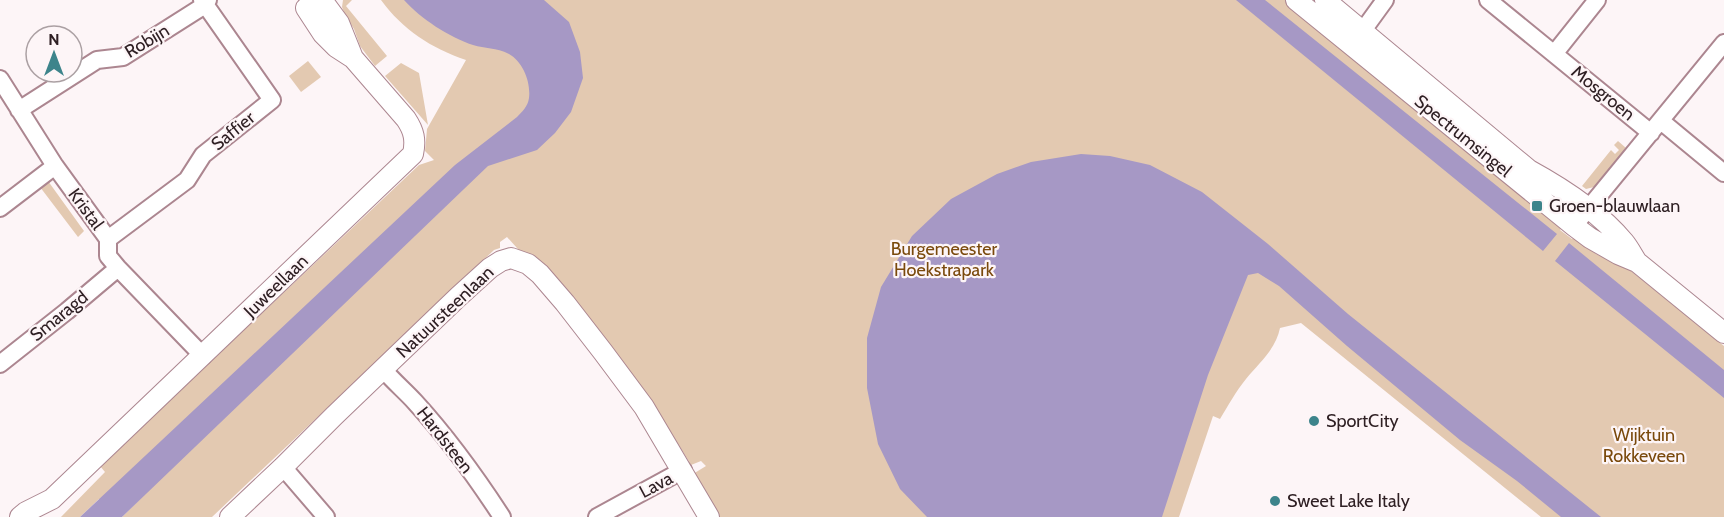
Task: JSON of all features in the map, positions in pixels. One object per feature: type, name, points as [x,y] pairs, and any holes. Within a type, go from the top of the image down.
[{"type":"street","name":"Spectrumsingel","points":[[1296,0],[1357,38],[1529,170],[1556,185],[1588,209],[1626,243],[1636,262]]},
{"type":"street","name":"Spectrumsingel","points":[[1324,0],[1357,38],[1574,226],[1600,244],[1636,262],[1724,333]]},
{"type":"street","points":[[1357,38],[1385,0]]},
{"type":"street","name":"Mosgroen","points":[[1488,0],[1554,54],[1724,173]]},
{"type":"street","name":"Mosgroen","points":[[1554,54],[1597,0]]},
{"type":"street","name":"Robijn","points":[[19,110],[97,60],[123,57],[205,2]]},
{"type":"street","name":"Saffier","points":[[108,239],[187,180],[203,155],[272,100],[205,2]]},
{"type":"street","name":"Juweellaan","points":[[20,517],[52,499],[413,154],[416,140],[411,126],[353,58],[339,23],[311,2]]},
{"type":"street","points":[[1574,226],[1724,43]]},
{"type":"street","name":"Kristal","points":[[0,79],[55,166],[108,239],[108,256],[203,356]]},
{"type":"street","points":[[0,208],[55,166]]},
{"type":"street","name":"Natuursteenlaan","points":[[230,517],[490,268],[511,258],[528,264],[566,303],[644,407],[683,470],[706,514]]},
{"type":"street","name":"Smaragd","points":[[0,364],[118,268]]},
{"type":"street","name":"Hardsteen","points":[[383,369],[415,401],[479,483],[502,517]]},
{"type":"street","points":[[283,467],[326,517]]},
{"type":"street","name":"Lava","points":[[597,517],[683,470]]},
{"type":"street","name":"Juweellaan","points":[[43,517],[52,499]]},
{"type":"green space","points":[[343,0],[352,0],[346,6],[387,56],[375,66],[360,46],[342,7]]},
{"type":"green space","name":"Burgemeester Hoekstrapark","points":[[381,0],[1285,0],[1562,227],[1560,230],[1572,239],[1575,237],[1596,254],[1630,270],[1724,346],[1724,517],[1541,517],[1301,323],[1280,328],[1275,343],[1242,384],[1220,419],[1213,416],[1179,517],[716,517],[693,474],[706,466],[701,461],[691,465],[651,404],[605,346],[507,237],[500,242],[500,248],[494,250],[212,517],[122,517],[141,498],[99,499],[80,517],[61,517],[105,472],[100,466],[419,165],[434,160],[425,151],[427,129],[466,60],[441,50],[419,37],[408,29]]},
{"type":"green space","points":[[308,61],[321,77],[301,92],[289,76]]},
{"type":"green space","points":[[401,63],[419,73],[428,125],[385,76]]},
{"type":"green space","points":[[1618,141],[1626,148],[1599,182],[1594,187],[1586,189],[1582,186],[1611,150],[1615,154],[1619,150],[1614,145]]},
{"type":"green space","points":[[48,181],[84,231],[78,237],[40,187]]},
{"type":"shaded area","points":[[404,0],[544,0],[569,22],[580,52],[583,78],[571,112],[555,133],[537,150],[488,166],[122,517],[80,517],[455,165],[523,111],[528,101],[527,79],[522,67],[514,58],[504,52],[473,45],[454,37],[436,27]]},
{"type":"shaded area","points":[[1236,0],[1265,0],[1557,234],[1543,251]]},
{"type":"shaded area","points":[[1081,154],[1110,156],[1150,165],[1202,192],[1268,244],[1348,314],[1601,517],[1561,517],[1517,481],[1460,440],[1279,286],[1258,273],[1248,275],[1208,375],[1162,517],[927,517],[900,489],[878,444],[867,388],[867,338],[881,287],[912,236],[951,199],[997,174],[1031,162]]},
{"type":"shaded area","points":[[1569,243],[1724,370],[1724,398],[1555,261]]},
{"type":"place","name":"Groen-blauwlaan","points":[[1537,206]]},
{"type":"place","name":"SportCity","points":[[1314,421]]},
{"type":"place","name":"Sweet Lake Italy","points":[[1275,501]]},
{"type":"park label","name":"Wijktuin Rokkeveen","points":[[1644,445]]}]
